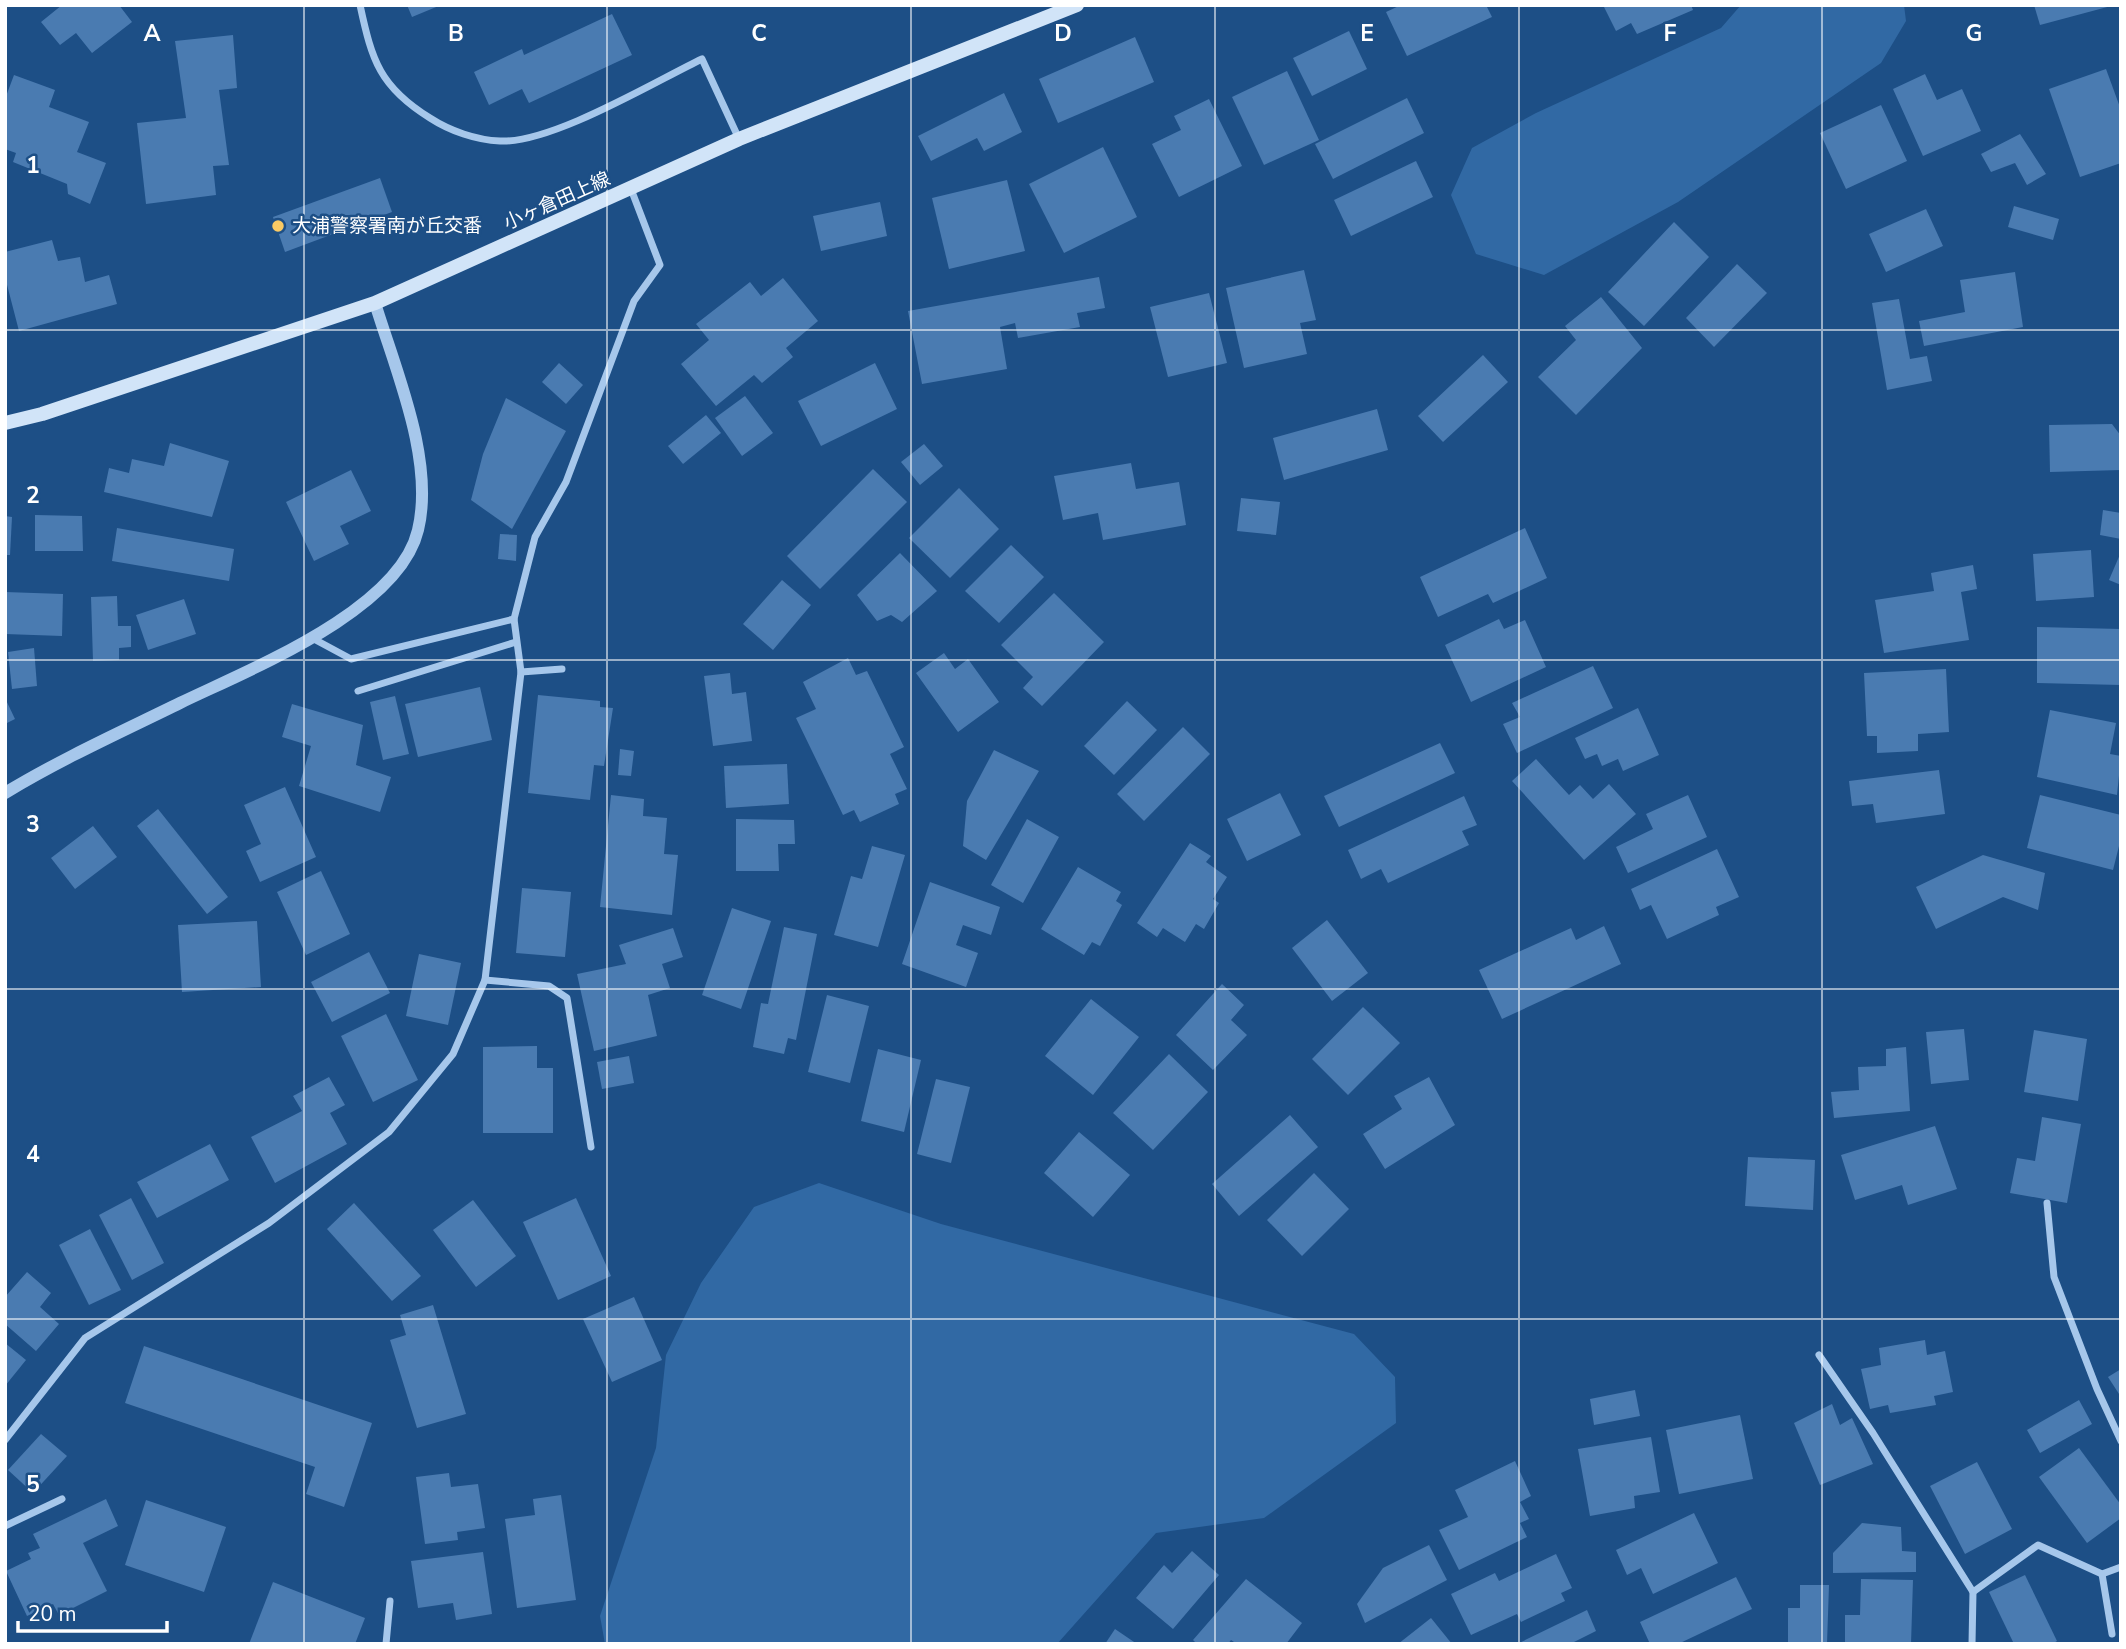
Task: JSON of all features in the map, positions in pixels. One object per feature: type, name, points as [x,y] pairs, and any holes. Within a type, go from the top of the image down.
[{"type":"main road","name":"小ヶ倉田上線","points":[[5,423],[42,414],[375,303],[739,139],[1076,5]]},
{"type":"street","points":[[360,5],[368,42],[383,79],[403,102],[449,130],[502,142],[537,135],[579,119],[702,59],[739,139]]},
{"type":"street","points":[[5,1440],[85,1338],[270,1223],[389,1132],[453,1054],[485,980],[521,672],[514,619],[535,537],[566,482],[634,301],[660,265],[631,189]]},
{"type":"street","points":[[5,793],[75,754],[312,638],[355,609],[385,583],[406,556],[418,531],[423,484],[410,419],[375,303]]},
{"type":"street","points":[[312,638],[351,659],[514,619]]},
{"type":"street","points":[[358,691],[516,642]]},
{"type":"street","points":[[521,672],[562,669]]},
{"type":"street","points":[[485,980],[549,986],[567,998],[591,1147]]},
{"type":"street","points":[[2047,1203],[2054,1277],[2096,1389],[2121,1441]]},
{"type":"street","points":[[1819,1355],[1873,1433],[1973,1592],[1972,1644]]},
{"type":"street","points":[[5,1526],[62,1499]]},
{"type":"street","points":[[1973,1592],[2038,1545],[2102,1574],[2121,1567]]},
{"type":"street","points":[[2102,1574],[2112,1634]]},
{"type":"street","points":[[386,1644],[390,1601]]},
{"type":"shaded area","points":[[1741,5],[1904,5],[1906,21],[1881,63],[1678,202],[1544,275],[1476,254],[1451,195],[1472,148],[1536,113],[1721,28]]},
{"type":"shaded area","points":[[819,1183],[941,1224],[1354,1334],[1395,1377],[1396,1423],[1264,1518],[1156,1533],[1057,1644],[605,1644],[600,1616],[656,1448],[666,1355],[701,1283],[754,1207]]},
{"type":"building","points":[[62,5],[119,5],[132,22],[92,53],[76,33],[60,45],[41,22]]},
{"type":"building","points":[[407,5],[441,5],[412,17]]},
{"type":"building","points":[[1401,5],[1486,5],[1492,17],[1407,56],[1386,12]]},
{"type":"building","points":[[1603,5],[1691,5],[1693,10],[1637,34],[1631,23],[1616,31]]},
{"type":"building","points":[[2034,5],[2110,5],[2111,6],[2040,25]]},
{"type":"building","points":[[612,14],[632,55],[529,103],[522,89],[489,105],[474,72],[522,49],[524,55]]},
{"type":"building","points":[[1349,31],[1367,69],[1312,96],[1293,58]]},
{"type":"building","points":[[233,35],[237,88],[219,90],[229,165],[213,166],[216,195],[146,204],[137,123],[186,118],[175,41]]},
{"type":"building","points":[[1135,37],[1154,82],[1058,123],[1039,79]]},
{"type":"building","points":[[2106,69],[2121,110],[2121,163],[2080,177],[2049,89]]},
{"type":"building","points":[[1287,71],[1319,140],[1264,165],[1232,97]]},
{"type":"building","points":[[1925,74],[1937,100],[1962,89],[1981,131],[1923,156],[1893,89]]},
{"type":"building","points":[[14,75],[55,90],[49,107],[89,122],[77,152],[106,163],[90,204],[68,194],[67,184],[13,162],[16,153],[5,149],[5,99]]},
{"type":"building","points":[[1004,93],[1022,132],[984,151],[977,138],[931,161],[918,136]]},
{"type":"building","points":[[1407,98],[1424,133],[1333,179],[1315,144]]},
{"type":"building","points":[[1209,99],[1242,166],[1179,197],[1152,144],[1181,130],[1174,116]]},
{"type":"building","points":[[1881,105],[1907,161],[1846,189],[1820,133]]},
{"type":"building","points":[[2020,134],[2046,174],[2027,185],[2015,163],[1991,172],[1981,154]]},
{"type":"building","points":[[1103,147],[1137,217],[1064,253],[1029,184]]},
{"type":"building","points":[[1416,161],[1433,197],[1351,236],[1334,200]]},
{"type":"building","points":[[380,178],[392,212],[285,252],[273,217]]},
{"type":"building","points":[[1007,180],[1025,251],[949,269],[932,198]]},
{"type":"building","points":[[880,202],[887,236],[821,251],[813,216]]},
{"type":"building","points":[[2014,206],[2059,219],[2053,240],[2008,227]]},
{"type":"building","points":[[1926,209],[1943,246],[1886,272],[1869,234]]},
{"type":"building","points":[[1674,222],[1709,257],[1644,326],[1608,292]]},
{"type":"building","points":[[52,240],[58,261],[80,257],[85,282],[109,275],[117,304],[19,331],[5,277],[5,252]]},
{"type":"building","points":[[1737,264],[1767,293],[1714,347],[1686,318]]},
{"type":"building","points":[[1304,270],[1316,320],[1300,323],[1307,354],[1244,368],[1226,288]]},
{"type":"building","points":[[2015,272],[2023,327],[1924,346],[1919,321],[1965,312],[1960,280]]},
{"type":"building","points":[[1099,277],[1105,308],[1077,313],[1080,327],[1018,338],[1015,323],[1000,327],[1007,369],[922,384],[908,311]]},
{"type":"building","points":[[783,278],[818,321],[786,348],[793,357],[762,383],[754,375],[716,406],[681,364],[709,340],[696,324],[750,282],[761,296]]},
{"type":"building","points":[[1209,293],[1227,363],[1168,377],[1150,307]]},
{"type":"building","points":[[1601,297],[1642,348],[1576,415],[1538,377],[1576,340],[1565,326]]},
{"type":"building","points":[[1899,299],[1910,359],[1927,356],[1932,381],[1887,390],[1872,303]]},
{"type":"building","points":[[1483,355],[1508,382],[1443,442],[1418,416]]},
{"type":"building","points":[[559,363],[583,385],[566,404],[542,382]]},
{"type":"building","points":[[875,363],[897,409],[821,446],[798,401]]},
{"type":"building","points":[[745,396],[773,433],[742,456],[715,418]]},
{"type":"building","points":[[506,398],[566,431],[512,529],[471,500],[483,454]]},
{"type":"building","points":[[1377,409],[1388,450],[1284,480],[1273,438]]},
{"type":"building","points":[[706,415],[721,433],[683,464],[668,446]]},
{"type":"building","points":[[2112,424],[2121,436],[2121,470],[2050,472],[2049,425]]},
{"type":"building","points":[[170,443],[229,461],[212,517],[104,492],[109,468],[129,473],[132,459],[164,466]]},
{"type":"building","points":[[924,444],[943,466],[920,485],[901,462]]},
{"type":"building","points":[[1131,463],[1136,489],[1179,482],[1186,525],[1103,540],[1098,513],[1063,520],[1054,476]]},
{"type":"building","points":[[873,469],[907,502],[820,589],[787,556]]},
{"type":"building","points":[[351,470],[371,511],[340,526],[349,544],[314,561],[286,502]]},
{"type":"building","points":[[959,488],[999,529],[950,578],[909,538]]},
{"type":"building","points":[[1241,498],[1280,502],[1276,535],[1237,531]]},
{"type":"building","points":[[2103,510],[2121,513],[2121,539],[2100,535]]},
{"type":"building","points":[[35,515],[82,516],[83,551],[35,551]]},
{"type":"building","points":[[5,516],[12,517],[10,555],[5,555]]},
{"type":"building","points":[[117,528],[234,549],[229,581],[112,561]]},
{"type":"building","points":[[1525,528],[1547,578],[1493,603],[1488,594],[1438,617],[1420,577]]},
{"type":"building","points":[[500,534],[517,535],[516,561],[498,559]]},
{"type":"building","points":[[1011,545],[1044,577],[999,623],[965,591]]},
{"type":"building","points":[[2091,550],[2094,597],[2036,601],[2033,554]]},
{"type":"building","points":[[2121,552],[2121,585],[2109,580]]},
{"type":"building","points":[[900,553],[937,591],[902,622],[891,615],[877,621],[857,595]]},
{"type":"building","points":[[1973,565],[1977,589],[1961,592],[1969,640],[1884,653],[1875,600],[1934,591],[1931,573]]},
{"type":"building","points":[[782,580],[811,605],[773,650],[743,624]]},
{"type":"building","points":[[5,592],[63,594],[62,636],[5,634]]},
{"type":"building","points":[[1054,593],[1104,642],[1042,706],[1023,688],[1033,677],[1001,645]]},
{"type":"building","points":[[117,596],[118,626],[131,626],[131,647],[119,648],[119,660],[93,661],[91,597]]},
{"type":"building","points":[[184,599],[196,634],[148,650],[136,615]]},
{"type":"building","points":[[1499,619],[1504,629],[1525,620],[1546,667],[1471,702],[1445,645]]},
{"type":"building","points":[[2037,627],[2121,629],[2121,685],[2037,683]]},
{"type":"building","points":[[34,648],[37,686],[12,689],[8,652]]},
{"type":"building","points":[[944,653],[955,669],[968,659],[999,702],[958,732],[916,673]]},
{"type":"building","points":[[848,658],[856,675],[867,671],[904,747],[890,754],[907,789],[895,794],[899,804],[860,822],[854,810],[843,815],[796,718],[816,709],[803,682]]},
{"type":"building","points":[[1593,666],[1613,708],[1517,753],[1503,724],[1520,717],[1512,703]]},
{"type":"building","points":[[1946,669],[1949,732],[1918,734],[1918,751],[1877,753],[1877,736],[1867,736],[1864,673]]},
{"type":"building","points":[[730,673],[732,694],[746,692],[752,741],[713,746],[704,676]]},
{"type":"building","points":[[480,687],[492,740],[418,757],[405,704]]},
{"type":"building","points":[[538,695],[600,701],[600,707],[613,708],[604,766],[594,765],[590,800],[528,793]]},
{"type":"building","points":[[395,696],[409,754],[383,760],[370,702]]},
{"type":"building","points":[[5,698],[15,719],[5,724]]},
{"type":"building","points":[[1127,701],[1157,730],[1114,775],[1084,746]]},
{"type":"building","points":[[292,704],[363,725],[356,765],[391,777],[380,812],[299,786],[311,746],[282,737]]},
{"type":"building","points":[[1638,708],[1659,755],[1623,771],[1618,759],[1602,766],[1597,754],[1585,759],[1575,738]]},
{"type":"building","points":[[2050,710],[2116,723],[2110,754],[2121,756],[2117,795],[2037,777]]},
{"type":"building","points":[[1183,727],[1210,754],[1144,821],[1117,794]]},
{"type":"building","points":[[1440,743],[1455,773],[1339,827],[1324,796]]},
{"type":"building","points":[[620,749],[634,751],[631,776],[618,775]]},
{"type":"building","points":[[994,750],[1039,771],[986,860],[963,846],[967,801]]},
{"type":"building","points":[[1536,759],[1569,795],[1580,785],[1593,799],[1609,784],[1636,814],[1584,860],[1512,781]]},
{"type":"building","points":[[787,764],[789,804],[726,808],[724,766]]},
{"type":"building","points":[[1939,770],[1945,814],[1876,823],[1873,804],[1852,806],[1849,781]]},
{"type":"building","points":[[285,787],[316,857],[260,882],[246,851],[261,844],[244,805]]},
{"type":"building","points":[[1280,793],[1301,835],[1247,861],[1227,819]]},
{"type":"building","points":[[611,795],[644,799],[643,816],[667,818],[664,854],[678,855],[672,915],[600,907]]},
{"type":"building","points":[[1688,795],[1707,837],[1628,873],[1616,847],[1653,829],[1646,814]]},
{"type":"building","points":[[2040,795],[2121,815],[2121,838],[2113,870],[2027,848]]},
{"type":"building","points":[[1464,796],[1477,825],[1462,831],[1469,845],[1388,883],[1381,869],[1361,879],[1348,850]]},
{"type":"building","points":[[158,809],[228,897],[207,914],[137,826]]},
{"type":"building","points":[[736,819],[794,820],[795,844],[778,844],[779,871],[736,871]]},
{"type":"building","points":[[1027,819],[1059,837],[1023,903],[991,885]]},
{"type":"building","points":[[93,826],[117,857],[75,889],[51,858]]},
{"type":"building","points":[[1190,843],[1211,856],[1206,862],[1227,877],[1213,899],[1219,903],[1204,929],[1196,924],[1185,942],[1163,928],[1157,937],[1137,923]]},
{"type":"building","points":[[872,846],[905,855],[878,947],[834,935],[851,876],[862,879]]},
{"type":"building","points":[[1717,849],[1739,897],[1716,907],[1719,915],[1667,939],[1651,905],[1640,910],[1631,889]]},
{"type":"building","points":[[1983,855],[2045,873],[2038,910],[2003,897],[1936,929],[1916,887]]},
{"type":"building","points":[[1078,867],[1121,892],[1116,901],[1122,905],[1100,946],[1092,942],[1084,955],[1041,929]]},
{"type":"building","points":[[321,871],[350,934],[306,955],[277,892]]},
{"type":"building","points":[[930,882],[1000,907],[991,935],[963,925],[956,945],[978,953],[966,987],[902,964]]},
{"type":"building","points":[[522,888],[571,892],[565,957],[516,953]]},
{"type":"building","points":[[732,908],[771,921],[741,1009],[702,995]]},
{"type":"building","points":[[1327,920],[1368,973],[1332,1001],[1292,948]]},
{"type":"building","points":[[257,921],[261,987],[182,992],[178,925]]},
{"type":"building","points":[[1604,926],[1621,964],[1502,1019],[1479,970],[1571,928],[1576,940]]},
{"type":"building","points":[[784,927],[817,934],[796,1040],[788,1038],[784,1054],[753,1047],[761,1003],[768,1004]]},
{"type":"building","points":[[673,928],[683,957],[662,964],[670,988],[648,995],[657,1036],[594,1051],[577,974],[626,964],[619,945]]},
{"type":"building","points":[[369,952],[390,993],[332,1022],[311,982]]},
{"type":"building","points":[[419,954],[461,963],[448,1025],[406,1016]]},
{"type":"building","points":[[1222,984],[1244,1005],[1231,1020],[1247,1035],[1213,1070],[1176,1035]]},
{"type":"building","points":[[827,995],[869,1006],[850,1083],[808,1072]]},
{"type":"building","points":[[1091,999],[1139,1037],[1093,1095],[1045,1056]]},
{"type":"building","points":[[1363,1007],[1400,1043],[1348,1095],[1312,1059]]},
{"type":"building","points":[[386,1014],[418,1080],[373,1102],[341,1036]]},
{"type":"building","points":[[1964,1029],[1969,1080],[1931,1084],[1926,1032]]},
{"type":"building","points":[[2034,1030],[2087,1039],[2078,1101],[2024,1092]]},
{"type":"building","points":[[537,1046],[537,1068],[553,1068],[553,1133],[483,1133],[483,1047]]},
{"type":"building","points":[[1906,1047],[1910,1111],[1834,1118],[1831,1092],[1859,1090],[1858,1067],[1886,1066],[1886,1049]]},
{"type":"building","points":[[878,1049],[921,1060],[904,1132],[861,1121]]},
{"type":"building","points":[[1169,1054],[1208,1092],[1153,1150],[1113,1113]]},
{"type":"building","points":[[629,1056],[634,1083],[602,1089],[597,1062]]},
{"type":"building","points":[[329,1077],[345,1105],[330,1113],[347,1144],[275,1183],[251,1137],[302,1111],[293,1096]]},
{"type":"building","points":[[1429,1077],[1455,1125],[1385,1169],[1363,1134],[1402,1109],[1394,1096]]},
{"type":"building","points":[[936,1079],[970,1087],[951,1163],[917,1154]]},
{"type":"building","points":[[1290,1115],[1318,1147],[1239,1216],[1212,1184]]},
{"type":"building","points":[[2042,1117],[2081,1124],[2067,1203],[2010,1193],[2017,1158],[2035,1161]]},
{"type":"building","points":[[1935,1126],[1957,1189],[1908,1205],[1902,1185],[1855,1200],[1841,1155]]},
{"type":"building","points":[[1079,1132],[1130,1175],[1093,1217],[1044,1173]]},
{"type":"building","points":[[210,1144],[229,1180],[157,1218],[137,1182]]},
{"type":"building","points":[[1748,1157],[1815,1160],[1813,1210],[1745,1206]]},
{"type":"building","points":[[1314,1173],[1349,1209],[1302,1256],[1267,1220]]},
{"type":"building","points":[[131,1198],[164,1263],[132,1280],[99,1215]]},
{"type":"building","points":[[576,1198],[611,1276],[558,1300],[523,1222]]},
{"type":"building","points":[[473,1200],[516,1256],[476,1287],[433,1230]]},
{"type":"building","points":[[354,1203],[421,1276],[392,1301],[327,1229]]},
{"type":"building","points":[[90,1229],[121,1290],[89,1305],[59,1245]]},
{"type":"building","points":[[27,1272],[51,1293],[40,1307],[59,1324],[36,1351],[5,1324],[5,1297]]},
{"type":"building","points":[[634,1297],[662,1360],[612,1382],[583,1319]]},
{"type":"building","points":[[433,1305],[466,1414],[417,1428],[390,1340],[406,1335],[400,1315]]},
{"type":"building","points":[[1925,1340],[1927,1355],[1945,1351],[1953,1392],[1934,1396],[1936,1405],[1890,1413],[1888,1405],[1870,1409],[1861,1369],[1881,1365],[1879,1348]]},
{"type":"building","points":[[5,1343],[26,1360],[5,1386]]},
{"type":"building","points":[[144,1346],[372,1423],[344,1507],[306,1494],[315,1467],[125,1403]]},
{"type":"building","points":[[2121,1369],[2121,1397],[2108,1377]]},
{"type":"building","points":[[1635,1390],[1640,1416],[1594,1425],[1590,1399]]},
{"type":"building","points":[[2079,1400],[2092,1424],[2040,1453],[2027,1430]]},
{"type":"building","points":[[1832,1404],[1840,1425],[1852,1418],[1873,1464],[1820,1485],[1794,1423]]},
{"type":"building","points":[[1740,1415],[1753,1479],[1679,1494],[1666,1430]]},
{"type":"building","points":[[41,1434],[67,1456],[33,1493],[8,1470]]},
{"type":"building","points":[[1651,1437],[1660,1492],[1634,1496],[1635,1508],[1590,1516],[1578,1449]]},
{"type":"building","points":[[2079,1448],[2121,1505],[2121,1518],[2087,1543],[2039,1477]]},
{"type":"building","points":[[1515,1461],[1531,1496],[1520,1502],[1529,1519],[1520,1523],[1527,1537],[1459,1570],[1439,1530],[1468,1517],[1455,1490]]},
{"type":"building","points":[[1977,1462],[2012,1529],[1965,1554],[1930,1486]]},
{"type":"building","points":[[449,1473],[451,1487],[478,1484],[485,1528],[457,1532],[458,1540],[425,1544],[416,1477]]},
{"type":"building","points":[[561,1495],[576,1600],[517,1608],[505,1519],[535,1515],[533,1499]]},
{"type":"building","points":[[106,1499],[118,1526],[83,1543],[107,1591],[59,1615],[53,1604],[27,1616],[6,1571],[31,1559],[28,1553],[40,1548],[33,1534]]},
{"type":"building","points":[[146,1500],[226,1527],[204,1592],[125,1565]]},
{"type":"building","points":[[1694,1513],[1718,1563],[1653,1594],[1641,1568],[1627,1575],[1616,1550]]},
{"type":"building","points":[[1862,1523],[1901,1527],[1902,1551],[1916,1552],[1916,1572],[1833,1573],[1833,1553]]},
{"type":"building","points":[[1429,1545],[1447,1580],[1365,1623],[1357,1604],[1383,1568]]},
{"type":"building","points":[[1192,1551],[1219,1575],[1173,1629],[1136,1598],[1164,1565],[1172,1573]]},
{"type":"building","points":[[483,1552],[492,1614],[456,1620],[453,1603],[418,1608],[411,1561]]},
{"type":"building","points":[[1556,1554],[1572,1588],[1561,1593],[1565,1601],[1521,1622],[1517,1614],[1471,1635],[1451,1594],[1495,1573],[1499,1581]]},
{"type":"building","points":[[2025,1575],[2057,1641],[2052,1644],[2014,1644],[1989,1592]]},
{"type":"building","points":[[1736,1577],[1752,1609],[1678,1644],[1650,1644],[1640,1622]]},
{"type":"building","points":[[1246,1579],[1302,1623],[1286,1644],[1237,1644],[1231,1640],[1228,1644],[1197,1644],[1193,1640]]},
{"type":"building","points":[[1861,1579],[1913,1580],[1911,1644],[1845,1644],[1845,1615],[1860,1615]]},
{"type":"building","points":[[273,1582],[365,1618],[355,1644],[249,1644]]},
{"type":"building","points":[[1800,1585],[1829,1585],[1827,1644],[1788,1644],[1788,1608],[1800,1608]]},
{"type":"building","points":[[1587,1610],[1596,1631],[1570,1644],[1517,1644]]},
{"type":"building","points":[[1431,1618],[1452,1644],[1398,1644]]},
{"type":"building","points":[[1115,1629],[1137,1644],[1105,1644]]},
{"type":"place","name":"大浦警察署南が丘交番","points":[[278,226]]}]
